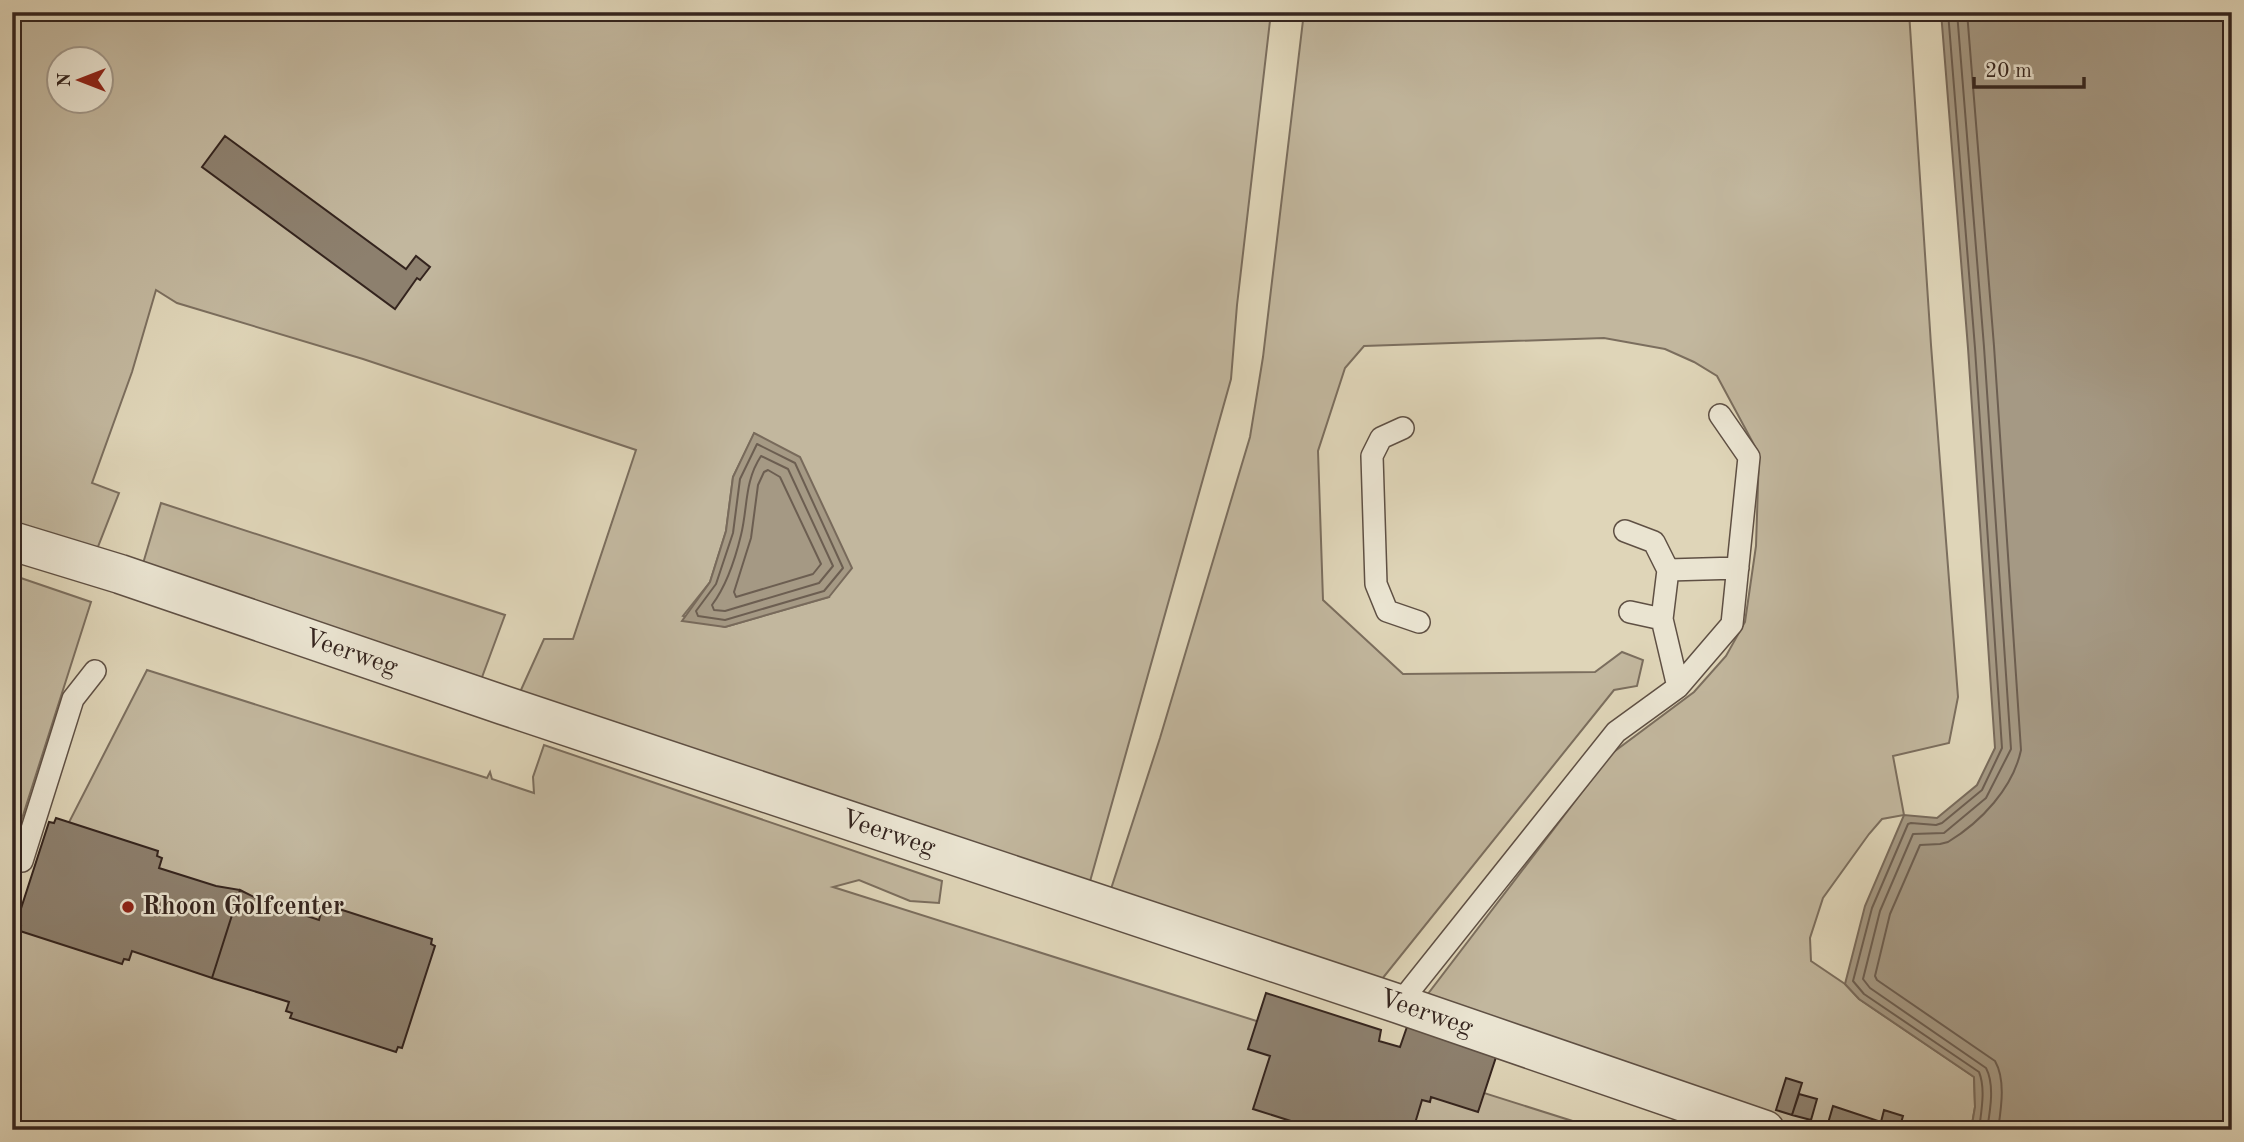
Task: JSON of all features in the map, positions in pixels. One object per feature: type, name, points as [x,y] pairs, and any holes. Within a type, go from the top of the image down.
[{"type":"street","name":"Veerweg","points":[[12,541],[120,574],[503,705],[1399,1004],[1762,1129]]},
{"type":"lane","points":[[1399,1004],[1616,732],[1678,687],[1732,624],[1749,457],[1720,415]]},
{"type":"lane","points":[[1403,428],[1381,438],[1372,456],[1376,584],[1387,611],[1419,622]]},
{"type":"lane","points":[[1625,531],[1654,542],[1668,570],[1662,619],[1678,687]]},
{"type":"lane","points":[[1668,570],[1738,568]]},
{"type":"lane","points":[[1630,612],[1662,619]]},
{"type":"lane","points":[[22,861],[73,699],[95,671]]},
{"type":"shaded area","points":[[12,12],[1271,12],[1231,379],[1089,885],[516,701],[544,639],[573,639],[636,450],[363,359],[177,303],[156,290],[132,372],[92,483],[119,493],[92,562],[12,536]],"holes":[[[754,434],[829,597],[725,627],[683,616],[710,582],[726,531],[733,477]]]},
{"type":"shaded area","points":[[1304,12],[1909,12],[1958,697],[1949,743],[1893,756],[1904,815],[1882,819],[1823,898],[1810,938],[1811,961],[1845,984],[1859,999],[1974,1077],[1975,1107],[1971,1130],[1797,1130],[1421,1003],[1611,754],[1694,692],[1726,656],[1745,622],[1756,546],[1759,454],[1717,376],[1665,349],[1604,338],[1364,346],[1345,368],[1318,451],[1323,600],[1403,674],[1595,672],[1622,652],[1643,660],[1637,686],[1614,690],[1378,984],[1111,889],[1160,738],[1250,437],[1263,357]]},
{"type":"shaded area","points":[[161,503],[505,615],[478,688],[139,577]]},
{"type":"shaded area","points":[[12,575],[91,602],[12,850]]},
{"type":"shaded area","points":[[147,670],[487,778],[490,772],[492,779],[534,793],[533,777],[544,745],[942,881],[939,903],[910,901],[859,880],[833,887],[1601,1130],[12,1130],[12,919],[19,920]]},
{"type":"water","points":[[1941,12],[2232,12],[2232,1130],[1971,1130],[1975,1107],[1974,1077],[1859,999],[1845,984],[1865,906],[1904,815],[1937,818],[1977,785],[1995,748],[1968,348]]},
{"type":"water","points":[[754,433],[800,457],[852,568],[829,597],[725,627],[682,621],[710,582],[726,531],[733,477]]},
{"type":"building","points":[[225,136],[406,269],[416,256],[430,267],[420,280],[417,278],[395,309],[202,167]]},
{"type":"building","name":"Rhoon Golfcenter","points":[[56,818],[158,851],[157,856],[162,858],[159,868],[216,886],[240,890],[212,978],[132,951],[129,960],[124,959],[122,964],[20,931],[21,926],[16,924],[49,822],[54,823]]},
{"type":"building","points":[[240,890],[262,901],[319,920],[322,909],[328,911],[330,906],[432,939],[431,944],[435,946],[402,1048],[398,1047],[396,1052],[290,1018],[292,1013],[286,1011],[289,1002],[212,978]]},
{"type":"building","points":[[1266,993],[1381,1030],[1379,1041],[1400,1047],[1409,1021],[1497,1054],[1478,1112],[1431,1097],[1430,1102],[1422,1100],[1413,1130],[1319,1130],[1253,1109],[1270,1056],[1248,1049]]},
{"type":"building","points":[[1786,1078],[1802,1083],[1792,1115],[1776,1110]]},
{"type":"building","points":[[1799,1094],[1817,1099],[1811,1120],[1792,1115]]},
{"type":"building","points":[[1833,1106],[1881,1122],[1884,1110],[1903,1116],[1899,1130],[1826,1130]]},
{"type":"place","name":"Rhoon Golfcenter","points":[[128,907]]}]
